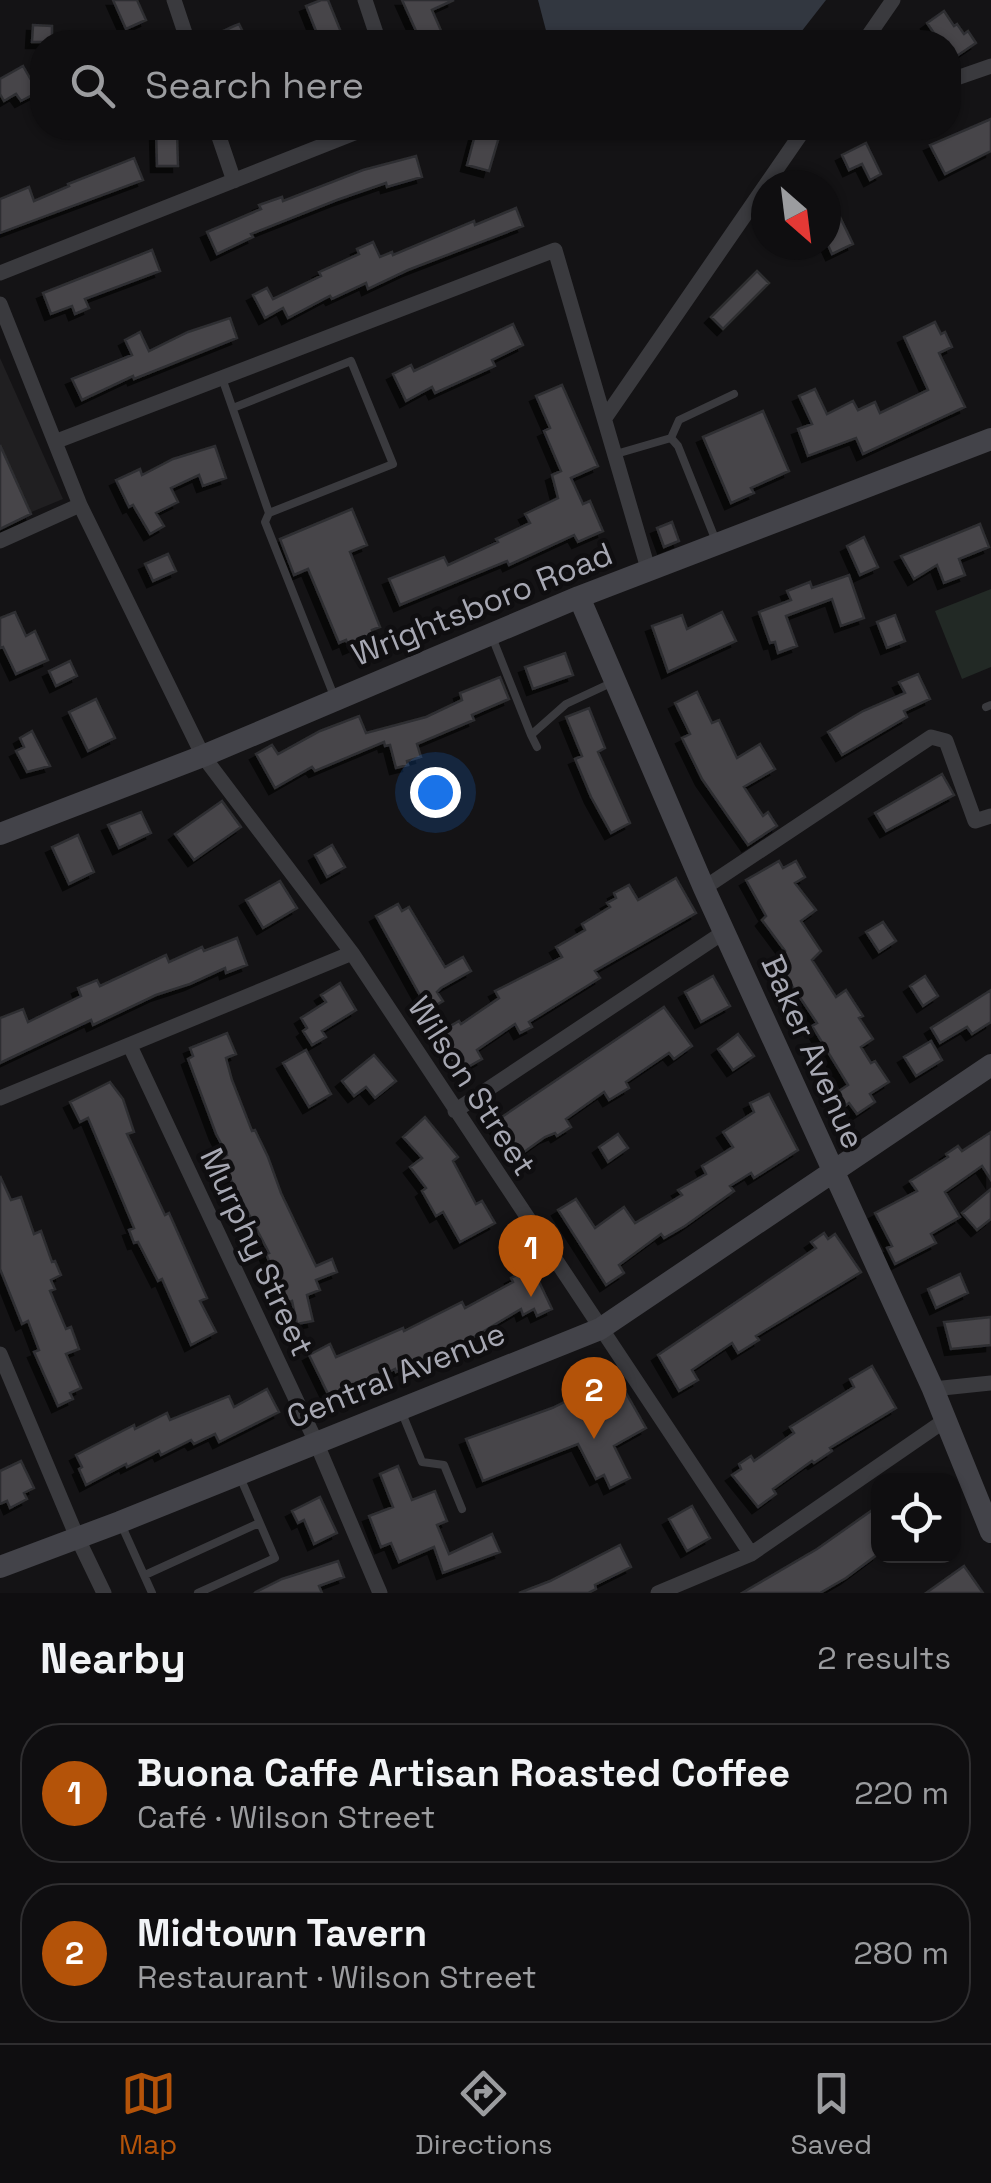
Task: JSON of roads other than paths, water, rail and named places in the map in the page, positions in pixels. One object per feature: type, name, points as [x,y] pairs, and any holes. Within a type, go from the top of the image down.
[{"type":"main road","name":"Wrightsboro Road","points":[[0,834],[203,756],[579,596],[991,439]]},
{"type":"main road","name":"Baker Avenue","points":[[579,596],[704,888],[933,1388],[991,1532]]},
{"type":"main road","name":"Central Avenue","points":[[0,1567],[600,1329],[991,1064]]},
{"type":"street","points":[[174,0],[184,30]]},
{"type":"street","points":[[365,0],[375,30]]},
{"type":"street","points":[[872,30],[892,0]]},
{"type":"street","points":[[961,76],[991,66]]},
{"type":"street","points":[[220,140],[234,181]]},
{"type":"street","points":[[0,273],[336,140]]},
{"type":"street","points":[[606,418],[800,140]]},
{"type":"street","points":[[57,441],[554,250],[649,572]]},
{"type":"street","name":"Wilson Street","points":[[0,304],[80,506],[203,756],[352,952],[751,1554]]},
{"type":"street","points":[[0,541],[80,506]]},
{"type":"street","points":[[704,888],[931,737],[946,741],[976,821],[991,816]]},
{"type":"street","points":[[455,1111],[724,932]]},
{"type":"street","points":[[0,1098],[352,952]]},
{"type":"street","name":"Murphy Street","points":[[130,1046],[316,1442],[380,1593]]},
{"type":"street","points":[[0,1354],[104,1593]]},
{"type":"street","points":[[933,1388],[991,1383]]},
{"type":"street","points":[[658,1593],[751,1554],[944,1421]]},
{"type":"lane","points":[[232,408],[351,361],[394,464],[269,513]]},
{"type":"lane","points":[[222,378],[269,513],[265,522],[336,700]]},
{"type":"lane","points":[[616,454],[671,438],[680,420],[734,394]]},
{"type":"lane","points":[[671,438],[678,446],[718,545]]},
{"type":"lane","points":[[490,634],[537,747]]},
{"type":"lane","points":[[530,735],[566,704],[615,682]]},
{"type":"lane","points":[[401,1408],[422,1462],[444,1465],[462,1509]]},
{"type":"lane","points":[[198,1593],[275,1558],[238,1473]]},
{"type":"lane","points":[[120,1522],[152,1593]]},
{"type":"lane","points":[[145,1575],[260,1524]]},
{"type":"place","name":"Buona Caffe Artisan Roasted Coffee","points":[[531,1297]]},
{"type":"place","name":"Midtown Tavern","points":[[594,1439]]}]
